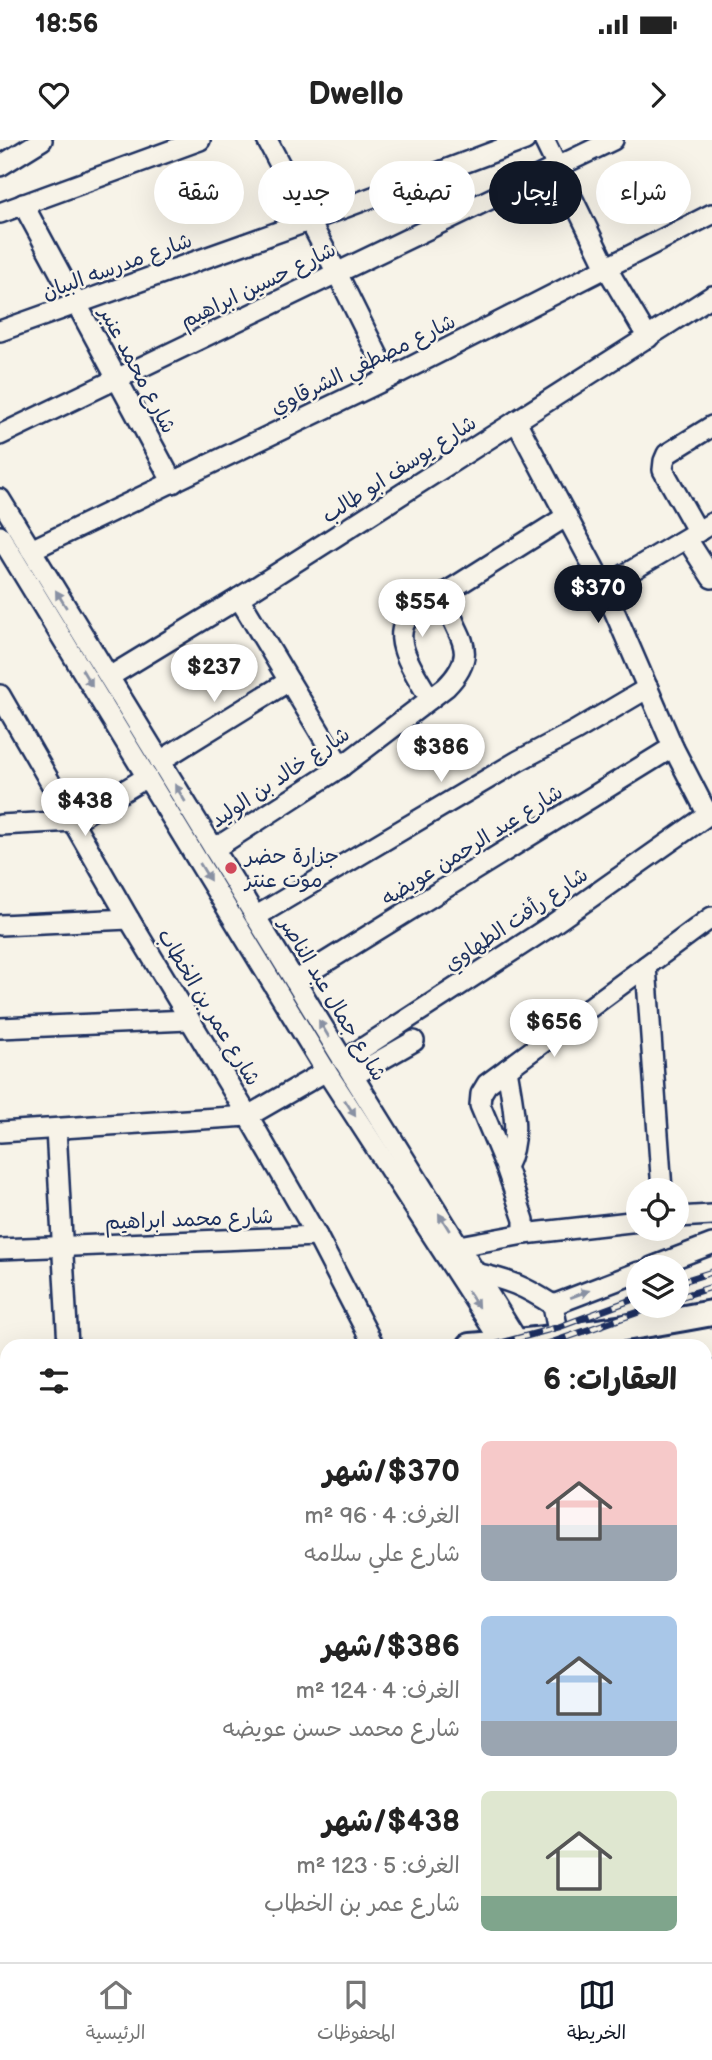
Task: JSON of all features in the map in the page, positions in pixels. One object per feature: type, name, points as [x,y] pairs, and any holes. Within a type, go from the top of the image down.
[{"type":"main road","points":[[543,1339],[712,1312]]},
{"type":"street","points":[[0,166],[42,140]]},
{"type":"street","points":[[0,213],[200,140]]},
{"type":"street","points":[[267,140],[278,161]]},
{"type":"street","name":"شارع مدرسه البيان","points":[[355,204],[524,140]]},
{"type":"street","points":[[544,140],[554,161]]},
{"type":"street","name":"شارع حسين ابراهيم","points":[[569,161],[613,140]]},
{"type":"street","name":"شارع حسين ابراهيم","points":[[0,435],[489,199]]},
{"type":"street","name":"شارع محمد عنبر","points":[[23,204],[173,482]]},
{"type":"street","name":"شارع مصطفي الشرقاوي","points":[[31,550],[389,378],[712,214]]},
{"type":"street","points":[[582,218],[606,267],[648,338]]},
{"type":"street","name":"شارع مدرسه البيان","points":[[0,331],[301,224]]},
{"type":"street","points":[[311,224],[389,378]]},
{"type":"street","name":"شارع يوسف ابو طالب","points":[[109,677],[239,598],[712,296]]},
{"type":"street","points":[[516,421],[604,587],[673,747],[710,813]]},
{"type":"street","points":[[712,426],[667,454],[663,470],[699,531],[712,578]]},
{"type":"street","name":"شارع جمال عبد الناصر","points":[[0,499],[295,981],[341,1069],[509,1339]]},
{"type":"street","points":[[430,699],[403,647],[402,631],[409,616],[567,516]]},
{"type":"street","points":[[604,587],[699,531]]},
{"type":"street","name":"شارع جمال عبد الناصر","points":[[0,536],[147,777],[459,1246],[509,1339]]},
{"type":"street","name":"شارع خالد بن الوليد","points":[[214,849],[341,767],[456,677],[464,650],[462,636],[449,612],[448,600],[453,588]]},
{"type":"street","points":[[239,598],[341,767]]},
{"type":"street","points":[[160,761],[289,681]]},
{"type":"street","points":[[255,917],[518,761],[648,688]]},
{"type":"street","name":"شارع عمر بن الخطاب","points":[[1,699],[248,1116],[317,1236],[370,1339]]},
{"type":"street","name":"شارع عبد الرحمن عويضه","points":[[295,981],[673,747]]},
{"type":"street","points":[[0,825],[74,821],[147,777]]},
{"type":"street","name":"شارع رأفت الطهاوي","points":[[248,1116],[341,1069],[710,813]]},
{"type":"street","points":[[524,1234],[524,1220],[481,1105],[481,1094],[487,1084],[712,918]]},
{"type":"street","points":[[0,925],[129,919]]},
{"type":"street","points":[[646,966],[661,1178]]},
{"type":"street","points":[[0,1028],[189,1020]]},
{"type":"street","points":[[341,1069],[414,1041]]},
{"type":"street","points":[[506,1167],[516,1135],[507,1069]]},
{"type":"street","points":[[0,1132],[248,1116]]},
{"type":"street","points":[[56,1129],[68,1339]]},
{"type":"street","points":[[689,1216],[712,1215]]},
{"type":"street","points":[[459,1246],[524,1234],[626,1222]]},
{"type":"street","name":"شارع محمد ابراهيم","points":[[0,1249],[317,1236]]},
{"type":"street","points":[[683,1255],[712,1244]]},
{"type":"street","points":[[475,1273],[526,1287],[552,1305],[559,1337]]},
{"type":"street","points":[[552,1305],[626,1277]]},
{"type":"railway","points":[[689,1279],[712,1272]]},
{"type":"railway","points":[[689,1294],[712,1287]]},
{"type":"railway","points":[[515,1339],[559,1327],[626,1302]]},
{"type":"railway","points":[[562,1339],[626,1317]]},
{"type":"place","name":"جزارة حضر موت عنتر","points":[[231,868]]}]
